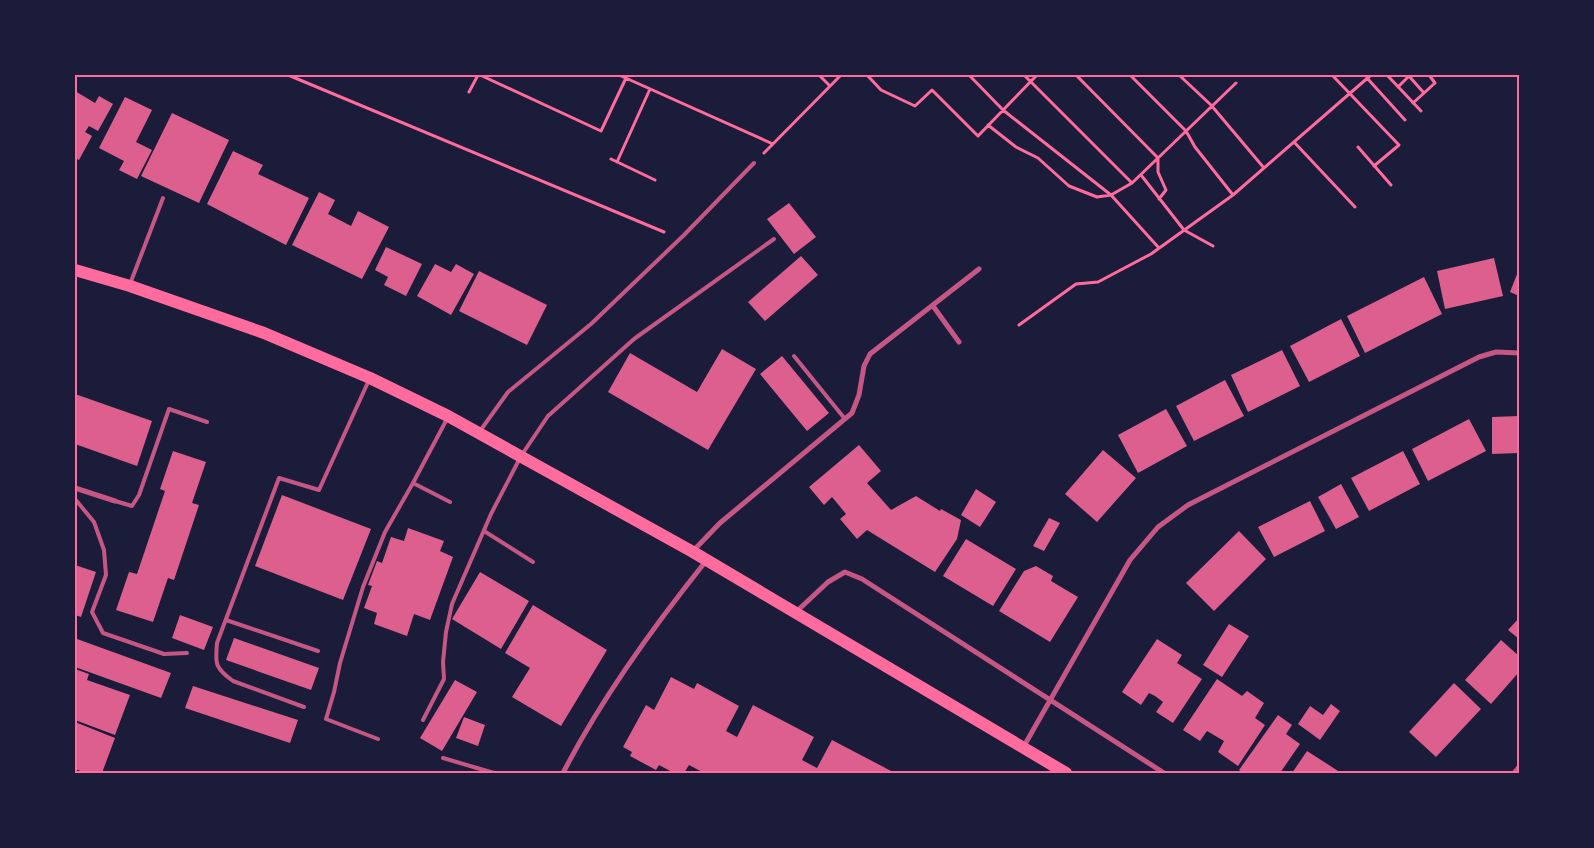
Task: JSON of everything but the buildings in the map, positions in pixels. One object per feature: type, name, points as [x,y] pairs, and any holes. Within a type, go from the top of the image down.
[{"type":"main road","points":[[75,270],[130,286],[264,333],[370,378],[448,416],[693,552],[1066,773]]},
{"type":"street","points":[[693,552],[720,523],[852,412],[859,395],[864,366],[870,354],[979,269]]},
{"type":"street","points":[[933,306],[959,342]]},
{"type":"street","points":[[1024,747],[1130,560],[1158,527],[1188,505],[1479,357],[1496,352],[1519,353]]},
{"type":"street","points":[[75,488],[115,502]]},
{"type":"street","points":[[563,773],[578,744],[636,651],[706,560]]},
{"type":"street","points":[[795,612],[828,582],[845,572],[862,580],[1164,773]]},
{"type":"street","points":[[1514,773],[1519,767]]},
{"type":"lane","points":[[478,432],[508,392],[591,324],[680,239],[754,163]]},
{"type":"lane","points":[[130,286],[164,198]]},
{"type":"lane","points":[[423,720],[444,679],[443,662],[446,632],[452,604],[484,531],[521,456],[548,416],[634,339],[774,239]]},
{"type":"lane","points":[[794,356],[844,419]]},
{"type":"lane","points":[[304,707],[233,681],[223,674],[216,661],[217,644],[279,478],[319,490],[370,378]]},
{"type":"lane","points":[[115,502],[132,506],[139,496],[169,409],[207,422]]},
{"type":"lane","points":[[378,740],[326,719],[340,662],[363,587],[384,532],[413,484],[448,416]]},
{"type":"lane","points":[[413,484],[450,502]]},
{"type":"lane","points":[[75,499],[94,522],[104,550],[106,575],[92,612],[103,633],[164,654],[187,653]]},
{"type":"lane","points":[[484,531],[533,562]]},
{"type":"lane","points":[[226,620],[318,651]]},
{"type":"lane","points":[[443,758],[494,773]]},
{"type":"path","points":[[288,75],[680,239]]},
{"type":"path","points":[[469,92],[479,75],[601,131],[626,78]]},
{"type":"path","points":[[619,75],[773,144]]},
{"type":"path","points":[[819,75],[830,86]]},
{"type":"path","points":[[754,163],[841,75]]},
{"type":"path","points":[[867,75],[881,90],[915,106],[932,90],[978,136],[1037,75]]},
{"type":"path","points":[[969,75],[1003,110],[1111,195],[1158,248]]},
{"type":"path","points":[[1024,75],[1132,183]]},
{"type":"path","points":[[1076,75],[1158,158],[1158,172],[1166,190],[1159,199]]},
{"type":"path","points":[[1130,75],[1186,131],[1195,147],[1233,195]]},
{"type":"path","points":[[1180,75],[1211,105],[1264,168]]},
{"type":"path","points":[[1332,75],[1399,145],[1374,166]]},
{"type":"path","points":[[1019,325],[1076,284],[1098,282],[1158,248],[1184,230],[1233,195],[1370,75]]},
{"type":"path","points":[[1387,75],[1421,111]]},
{"type":"path","points":[[1398,86],[1409,75],[1424,93]]},
{"type":"path","points":[[1413,103],[1435,83],[1429,75]]},
{"type":"path","points":[[1367,78],[1405,120]]},
{"type":"path","points":[[988,125],[1016,147],[1038,158],[1069,186],[1097,197],[1111,195],[1132,183],[1141,175],[1211,105],[1236,83]]},
{"type":"path","points":[[617,162],[650,89]]},
{"type":"path","points":[[1294,142],[1355,207]]},
{"type":"path","points":[[1358,147],[1391,185]]},
{"type":"path","points":[[611,158],[654,180]]},
{"type":"path","points":[[1141,175],[1184,230],[1213,246]]}]
